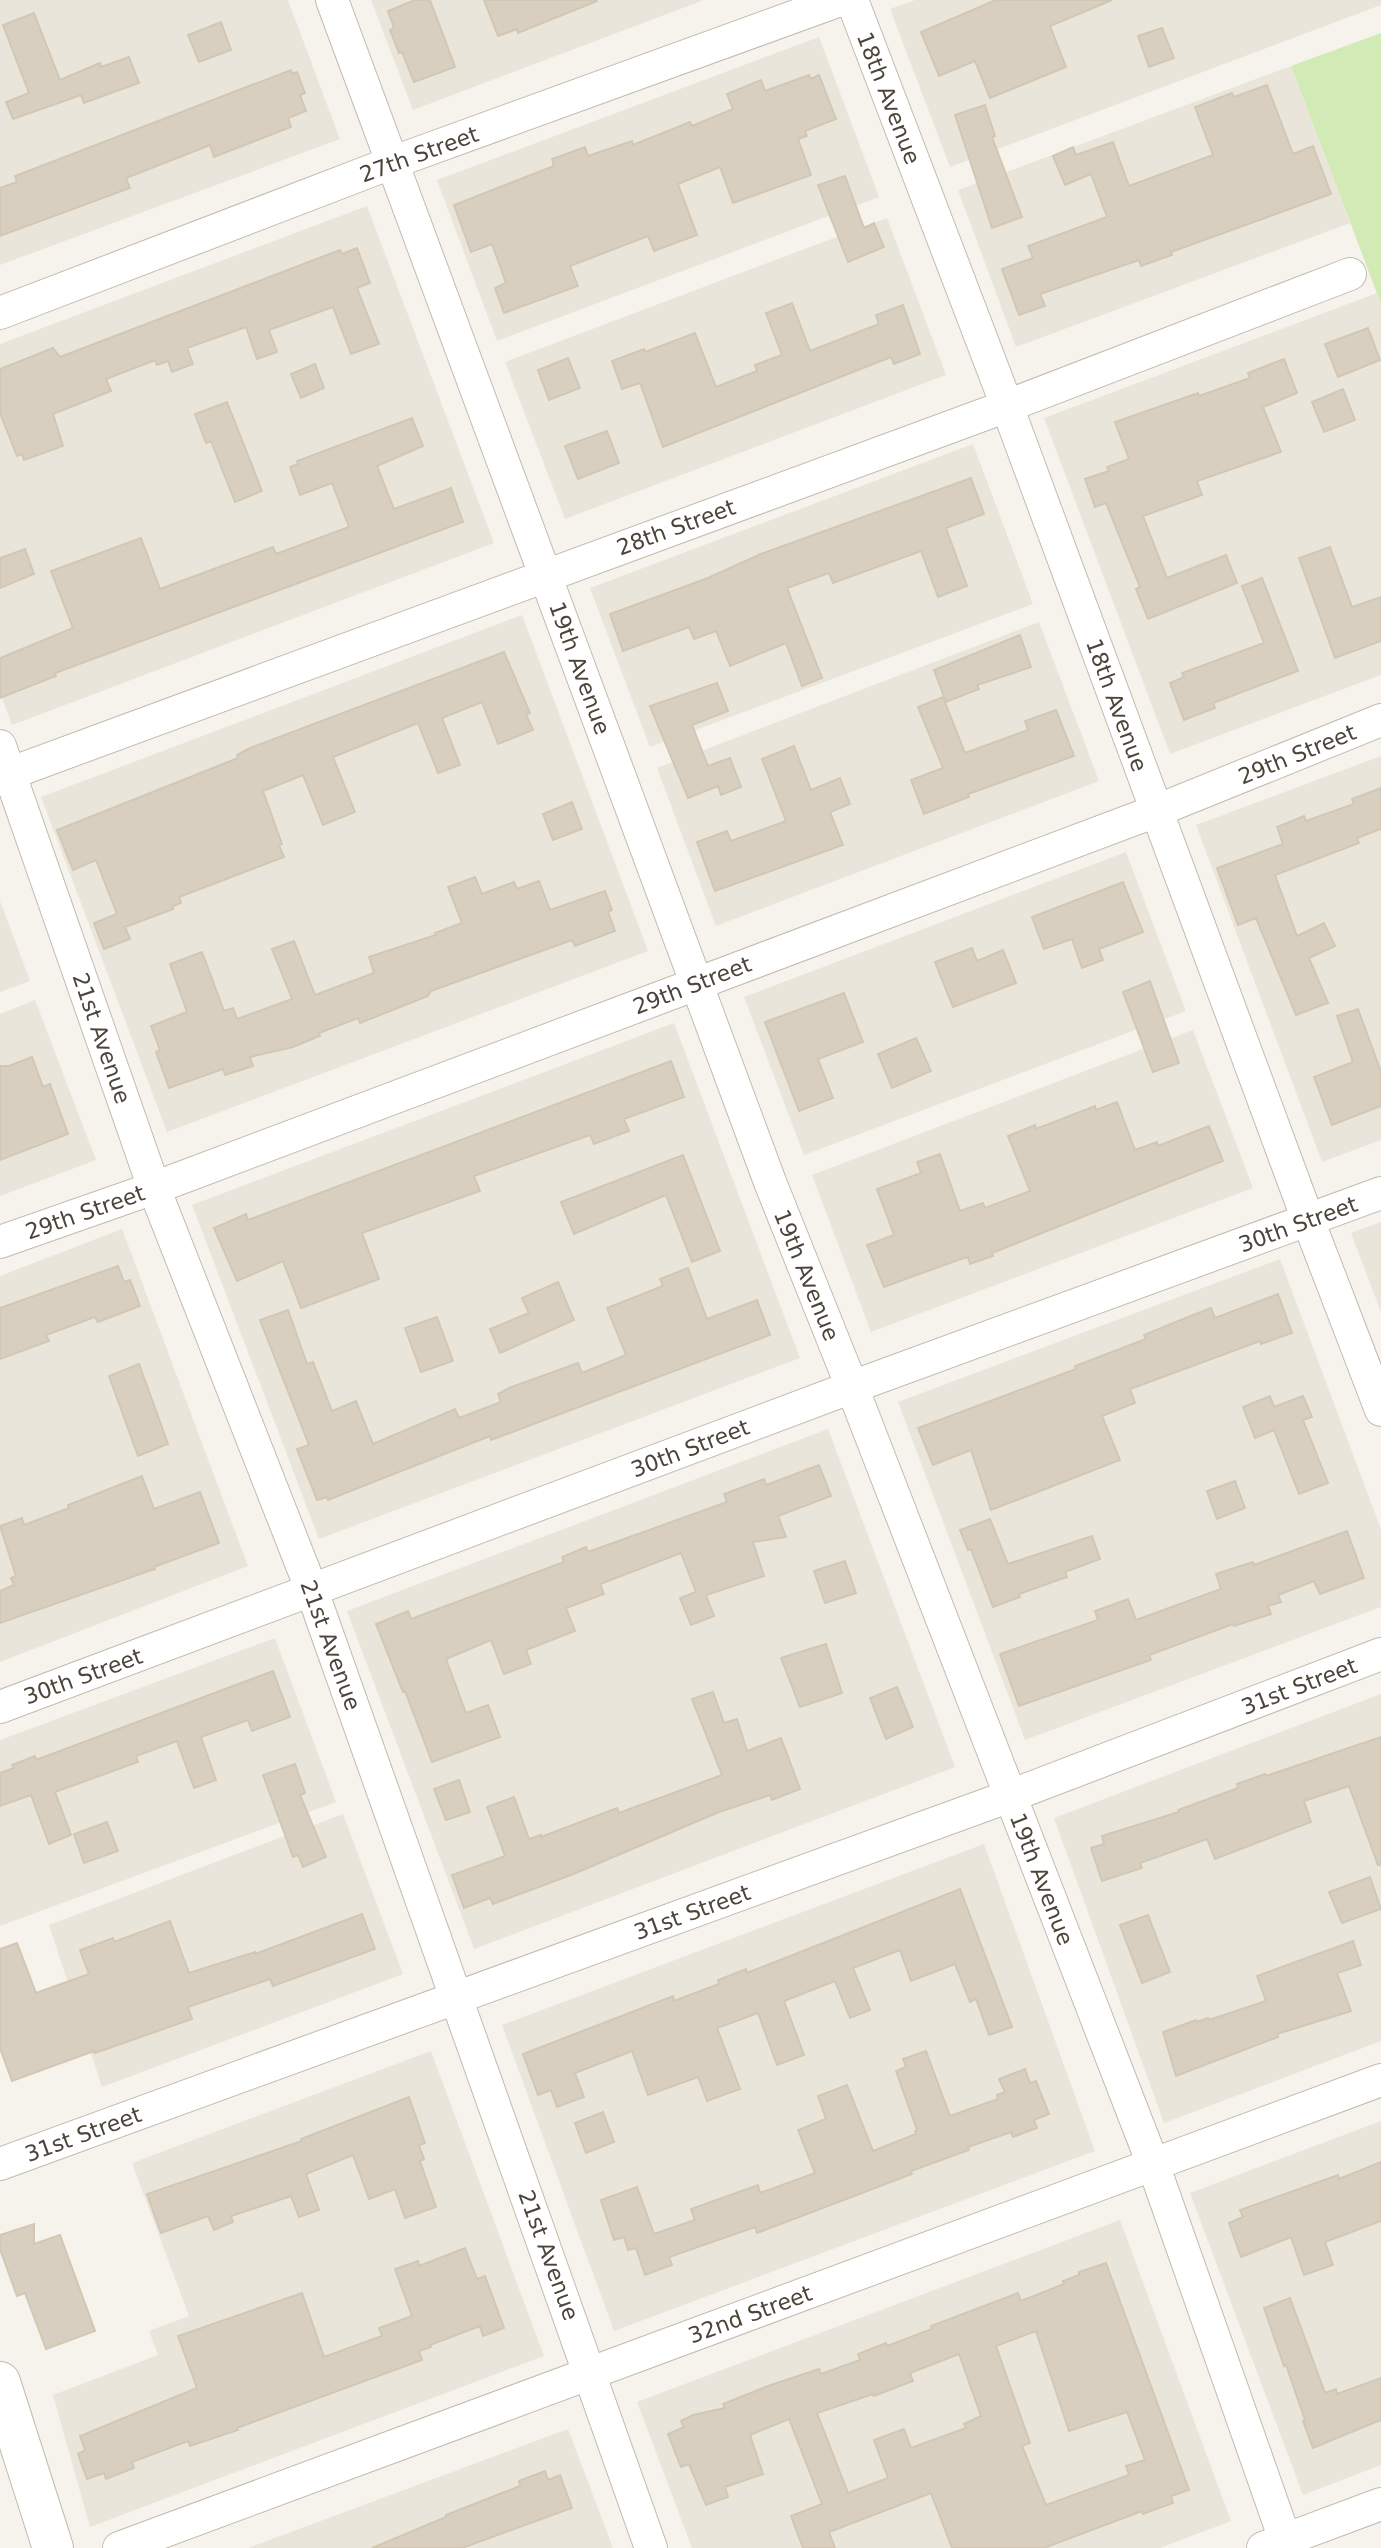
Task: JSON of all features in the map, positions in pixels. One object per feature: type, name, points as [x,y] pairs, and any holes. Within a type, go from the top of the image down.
[{"type":"street","name":"19th Avenue","points":[[332,0],[770,1182],[1153,2164],[1278,2545]]},
{"type":"street","name":"27th Street","points":[[0,313],[391,163],[840,0]]},
{"type":"street","name":"18th Avenue","points":[[852,0],[1007,406],[1381,1410]]},
{"type":"street","name":"28th Street","points":[[4,765],[545,575],[1007,406],[1350,274]]},
{"type":"street","name":"29th Street","points":[[0,1242],[154,1188],[1156,811],[1381,720]]},
{"type":"street","name":"21st Avenue","points":[[4,765],[154,1188],[312,1591],[651,2548]]},
{"type":"street","name":"30th Street","points":[[0,1707],[852,1387],[1381,1193]]},
{"type":"street","name":"31st Street","points":[[0,2164],[1010,1796],[1381,1654]]},
{"type":"street","name":"32nd Street","points":[[119,2548],[1381,2080]]},
{"type":"street","points":[[0,2382],[53,2548]]},
{"type":"street","points":[[1278,2545],[1381,2504]]},
{"type":"shaded area","points":[[0,0],[288,0],[340,139],[0,265]]},
{"type":"shaded area","points":[[371,0],[704,0],[413,110]]},
{"type":"shaded area","points":[[915,0],[1381,0],[1381,5],[950,167],[890,9]]},
{"type":"shaded area","points":[[819,37],[879,197],[497,341],[437,180]]},
{"type":"shaded area","points":[[1291,66],[1350,223],[1016,347],[958,190]]},
{"type":"shaded area","points":[[367,206],[494,543],[12,725],[0,693],[0,344]]},
{"type":"shaded area","points":[[887,218],[946,375],[565,519],[505,362]]},
{"type":"shaded area","points":[[1377,293],[1381,304],[1381,675],[1170,754],[1044,418]]},
{"type":"shaded area","points":[[973,444],[1033,604],[650,747],[590,588]]},
{"type":"shaded area","points":[[522,615],[648,951],[167,1132],[41,797]]},
{"type":"shaded area","points":[[1039,622],[1099,781],[716,926],[657,768]]},
{"type":"shaded area","points":[[1381,756],[1381,1140],[1322,1162],[1196,825]]},
{"type":"shaded area","points":[[1126,852],[1186,1011],[804,1155],[744,997]]},
{"type":"shaded area","points":[[0,901],[30,981],[0,992]]},
{"type":"shaded area","points":[[35,1000],[96,1160],[0,1196],[0,1014]]},
{"type":"shaded area","points":[[674,1023],[800,1358],[319,1539],[192,1205]]},
{"type":"shaded area","points":[[1193,1030],[1253,1188],[871,1332],[812,1175]]},
{"type":"shaded area","points":[[1381,1222],[1381,1312],[1351,1233]]},
{"type":"shaded area","points":[[122,1229],[248,1566],[0,1662],[0,1276]]},
{"type":"shaded area","points":[[1280,1259],[1381,1529],[1381,1607],[1025,1740],[898,1402]]},
{"type":"shaded area","points":[[828,1429],[955,1767],[474,1949],[347,1611]]},
{"type":"shaded area","points":[[275,1638],[336,1802],[0,1926],[0,1740]]},
{"type":"shaded area","points":[[1381,1694],[1381,2041],[1164,2123],[1054,1818]]},
{"type":"shaded area","points":[[343,1814],[403,1974],[102,2087],[49,1925]]},
{"type":"shaded area","points":[[984,1844],[1095,2151],[614,2331],[502,2025]]},
{"type":"shaded area","points":[[431,2051],[544,2356],[90,2527],[53,2395],[158,2355],[149,2331],[189,2316],[132,2163]]},
{"type":"shaded area","points":[[1381,2121],[1381,2465],[1303,2495],[1190,2193]]},
{"type":"shaded area","points":[[1120,2220],[1231,2521],[1160,2548],[692,2548],[637,2402]]},
{"type":"shaded area","points":[[568,2429],[613,2548],[248,2548]]},
{"type":"green space","points":[[1381,33],[1381,304],[1291,66]]},
{"type":"building","points":[[415,0],[430,0],[455,67],[414,82],[390,30],[394,28],[388,11]]},
{"type":"building","points":[[484,0],[597,1],[518,33],[517,29],[498,36]]},
{"type":"building","points":[[996,0],[1112,0],[1050,26],[1066,67],[990,98],[975,61],[939,76],[921,32]]},
{"type":"building","points":[[34,13],[60,80],[100,63],[101,67],[129,57],[139,83],[84,103],[81,95],[13,119],[6,102],[29,93],[3,25]]},
{"type":"building","points":[[221,22],[231,50],[199,62],[188,35]]},
{"type":"building","points":[[1162,28],[1174,58],[1149,67],[1138,36]]},
{"type":"building","points":[[291,70],[292,74],[297,72],[305,93],[300,95],[306,111],[288,118],[291,127],[214,157],[210,145],[126,178],[130,188],[0,236],[0,188],[17,182],[15,176]]},
{"type":"building","points":[[809,75],[811,79],[819,75],[836,119],[805,131],[807,136],[798,139],[811,175],[733,203],[720,167],[678,184],[697,235],[654,251],[648,236],[570,266],[578,286],[504,313],[495,288],[506,283],[492,244],[471,252],[454,205],[554,166],[552,159],[585,147],[588,156],[632,141],[633,145],[690,122],[692,126],[733,109],[727,94],[761,80],[765,91]]},
{"type":"building","points":[[1267,85],[1293,154],[1313,146],[1331,194],[1171,252],[1172,255],[1141,266],[1139,260],[1040,294],[1045,306],[1019,315],[1002,269],[1033,258],[1028,246],[1107,217],[1091,174],[1065,185],[1053,156],[1073,147],[1076,155],[1113,142],[1129,186],[1213,155],[1195,107],[1232,93],[1234,97]]},
{"type":"building","points":[[985,105],[995,136],[992,137],[1022,217],[992,228],[955,115]]},
{"type":"building","points":[[845,176],[864,228],[874,223],[884,247],[848,262],[818,185]]},
{"type":"building","points":[[357,248],[370,283],[357,288],[379,344],[351,354],[333,307],[269,330],[277,352],[257,359],[246,327],[187,348],[193,364],[172,372],[168,361],[157,365],[155,360],[106,379],[111,391],[53,414],[63,446],[24,460],[22,454],[17,456],[0,413],[0,369],[53,348],[60,357],[340,250],[342,254]]},
{"type":"building","points":[[792,303],[810,351],[879,324],[876,315],[903,305],[920,354],[894,364],[891,357],[663,447],[640,383],[622,389],[612,361],[695,333],[716,387],[757,371],[755,365],[782,355],[766,313]]},
{"type":"building","points":[[1368,328],[1380,360],[1338,377],[1325,344]]},
{"type":"building","points":[[568,358],[580,388],[549,400],[538,370]]},
{"type":"building","points":[[1284,359],[1297,393],[1263,407],[1281,452],[1197,481],[1202,495],[1143,516],[1167,578],[1226,555],[1237,583],[1148,619],[1136,589],[1140,587],[1106,503],[1095,507],[1085,479],[1109,471],[1107,467],[1129,459],[1115,422],[1250,378],[1248,373]]},
{"type":"building","points":[[315,364],[324,388],[301,398],[291,374]]},
{"type":"building","points":[[1343,389],[1355,420],[1324,432],[1312,402]]},
{"type":"building","points":[[227,402],[262,491],[235,502],[211,441],[206,443],[195,414]]},
{"type":"building","points":[[412,418],[423,446],[377,466],[394,509],[451,488],[463,522],[55,673],[56,676],[0,698],[0,658],[73,628],[51,571],[141,538],[160,589],[273,547],[276,554],[349,527],[332,483],[300,495],[290,467],[298,464],[297,461]]},
{"type":"building","points":[[607,431],[619,463],[578,479],[565,446]]},
{"type":"building","points":[[971,478],[984,514],[946,528],[967,586],[938,597],[921,551],[833,583],[829,573],[787,588],[822,678],[802,686],[786,643],[730,666],[716,631],[694,639],[689,627],[623,651],[610,614],[708,578],[761,554]]},
{"type":"building","points":[[1330,547],[1352,607],[1381,597],[1381,641],[1335,658],[1299,558]]},
{"type":"building","points":[[25,549],[34,574],[0,588],[0,558]]},
{"type":"building","points":[[1262,578],[1298,671],[1213,703],[1215,708],[1184,720],[1170,683],[1184,677],[1182,673],[1264,643],[1242,586]]},
{"type":"building","points":[[1020,635],[1031,667],[977,685],[979,689],[946,702],[934,670]]},
{"type":"building","points":[[504,652],[530,713],[526,714],[533,730],[498,744],[482,702],[442,718],[460,765],[438,773],[418,723],[333,757],[355,812],[323,825],[303,775],[263,791],[284,857],[179,897],[181,903],[173,909],[125,927],[130,939],[104,949],[94,923],[117,914],[96,860],[73,870],[57,830],[238,758],[237,755],[250,748]]},
{"type":"building","points":[[717,683],[728,711],[692,725],[708,766],[730,758],[741,787],[721,795],[718,786],[688,798],[650,706]]},
{"type":"building","points":[[943,697],[965,753],[1028,730],[1025,721],[1056,710],[1074,756],[968,794],[969,797],[924,814],[911,780],[943,768],[918,707]]},
{"type":"building","points":[[794,746],[811,790],[840,778],[850,804],[830,812],[843,845],[715,891],[697,842],[727,831],[731,841],[786,821],[762,759]]},
{"type":"building","points":[[1381,788],[1381,829],[1357,838],[1359,843],[1275,875],[1297,936],[1324,923],[1335,946],[1309,958],[1328,1003],[1296,1015],[1256,918],[1238,925],[1217,868],[1283,844],[1277,827],[1304,816],[1306,821],[1354,804],[1352,799]]},
{"type":"building","points":[[572,802],[582,829],[553,840],[543,814]]},
{"type":"building","points":[[475,877],[482,894],[514,882],[517,889],[539,881],[550,910],[605,891],[615,931],[575,946],[572,940],[431,991],[428,996],[360,1023],[358,1018],[293,1047],[250,1057],[253,1066],[225,1075],[223,1069],[169,1088],[156,1052],[160,1050],[151,1026],[187,1012],[170,964],[202,952],[224,1011],[233,1008],[237,1019],[292,999],[272,949],[294,941],[315,995],[374,973],[369,957],[462,923],[448,887]]},
{"type":"building","points":[[1123,882],[1143,932],[1099,949],[1103,960],[1082,968],[1072,939],[1044,949],[1032,917]]},
{"type":"building","points":[[972,948],[977,961],[1003,950],[1016,983],[953,1007],[935,962]]},
{"type":"building","points":[[1150,981],[1179,1063],[1153,1072],[1123,992]]},
{"type":"building","points":[[844,993],[863,1042],[818,1059],[833,1098],[799,1111],[765,1022]]},
{"type":"building","points":[[1358,1009],[1381,1072],[1381,1106],[1332,1125],[1314,1077],[1353,1062],[1337,1016]]},
{"type":"building","points":[[916,1038],[931,1071],[892,1088],[878,1054]]},
{"type":"building","points":[[32,1057],[43,1087],[50,1084],[68,1134],[0,1160],[0,1066],[9,1066]]},
{"type":"building","points":[[671,1061],[684,1097],[624,1119],[629,1131],[594,1144],[590,1135],[474,1176],[480,1191],[362,1233],[379,1279],[301,1308],[283,1261],[237,1281],[214,1228],[246,1214],[248,1220]]},
{"type":"building","points":[[1117,1102],[1135,1150],[1157,1142],[1158,1146],[1209,1126],[1223,1161],[992,1253],[993,1256],[970,1264],[968,1257],[884,1287],[867,1245],[894,1235],[877,1189],[921,1173],[917,1162],[940,1154],[960,1211],[983,1203],[985,1208],[1030,1191],[1008,1136],[1035,1125],[1036,1129],[1095,1106],[1096,1110]]},
{"type":"building","points":[[683,1155],[720,1251],[692,1262],[666,1195],[574,1234],[561,1202]]},
{"type":"building","points":[[118,1266],[124,1282],[130,1280],[140,1306],[98,1322],[95,1317],[46,1335],[49,1341],[0,1359],[0,1308]]},
{"type":"building","points":[[688,1268],[707,1319],[757,1300],[770,1335],[491,1440],[490,1436],[328,1500],[327,1497],[317,1500],[297,1449],[309,1445],[260,1320],[288,1310],[307,1364],[313,1362],[332,1411],[356,1401],[373,1444],[455,1409],[459,1418],[501,1402],[498,1394],[509,1388],[578,1363],[582,1373],[626,1355],[607,1308],[663,1286],[660,1279]]},
{"type":"building","points":[[558,1282],[574,1320],[500,1353],[490,1329],[529,1313],[522,1298]]},
{"type":"building","points":[[1278,1294],[1292,1333],[1261,1344],[1260,1341],[1130,1389],[1135,1403],[1102,1416],[1120,1460],[991,1510],[971,1450],[933,1465],[918,1428],[1076,1369],[1075,1366],[1146,1339],[1144,1335],[1211,1308],[1215,1318]]},
{"type":"building","points":[[437,1317],[453,1361],[421,1372],[405,1328]]},
{"type":"building","points":[[139,1364],[168,1444],[138,1456],[109,1376]]},
{"type":"building","points":[[1270,1396],[1274,1407],[1303,1396],[1312,1417],[1303,1420],[1328,1483],[1299,1494],[1274,1430],[1255,1438],[1243,1407]]},
{"type":"building","points":[[819,1465],[831,1496],[778,1516],[786,1537],[753,1542],[764,1576],[706,1595],[714,1616],[691,1625],[680,1598],[696,1592],[681,1553],[600,1584],[604,1594],[566,1608],[575,1631],[526,1650],[531,1664],[504,1674],[491,1640],[446,1659],[466,1713],[488,1705],[500,1737],[432,1762],[376,1624],[408,1611],[411,1619],[564,1562],[562,1557],[586,1547],[588,1552],[727,1502],[724,1494],[764,1479],[766,1485]]},
{"type":"building","points":[[142,1476],[154,1509],[200,1492],[219,1543],[155,1569],[0,1623],[0,1591],[14,1585],[11,1578],[16,1576],[0,1526],[22,1518],[24,1525]]},
{"type":"building","points":[[1235,1481],[1245,1508],[1217,1519],[1207,1491]]},
{"type":"building","points":[[990,1519],[1008,1564],[1092,1536],[1100,1559],[1065,1572],[1067,1577],[993,1607],[971,1549],[968,1550],[960,1530]]},
{"type":"building","points":[[1347,1531],[1364,1578],[1320,1594],[1314,1581],[1278,1595],[1281,1602],[1268,1606],[1271,1614],[1233,1624],[1149,1655],[1151,1660],[1019,1706],[1000,1654],[1098,1620],[1095,1611],[1128,1599],[1136,1620],[1221,1589],[1216,1574],[1253,1562],[1254,1565]]},
{"type":"building","points":[[845,1561],[856,1593],[825,1603],[814,1571]]},
{"type":"building","points":[[826,1644],[842,1693],[800,1707],[781,1658]]},
{"type":"building","points":[[273,1671],[290,1717],[252,1731],[248,1720],[201,1737],[216,1780],[194,1788],[177,1741],[136,1756],[138,1762],[55,1792],[71,1835],[49,1844],[31,1795],[0,1806],[0,1773],[14,1768],[12,1765],[35,1756],[36,1760]]},
{"type":"building","points":[[897,1687],[913,1727],[886,1739],[870,1698]]},
{"type":"building","points":[[713,1692],[724,1723],[737,1719],[747,1751],[781,1738],[800,1789],[772,1800],[770,1795],[719,1812],[571,1875],[493,1904],[490,1898],[464,1908],[452,1875],[505,1856],[487,1807],[514,1797],[529,1839],[617,1808],[619,1813],[722,1775],[692,1699]]},
{"type":"building","points":[[1381,1737],[1381,1865],[1378,1865],[1349,1786],[1304,1801],[1311,1822],[1215,1859],[1207,1839],[1140,1863],[1142,1868],[1102,1881],[1091,1848],[1104,1844],[1102,1836],[1179,1812],[1265,1774]]},
{"type":"building","points":[[295,1764],[305,1793],[300,1795],[326,1857],[303,1867],[298,1855],[293,1857],[263,1775]]},
{"type":"building","points":[[459,1780],[470,1812],[446,1820],[434,1789]]},
{"type":"building","points":[[107,1822],[118,1851],[84,1863],[74,1834]]},
{"type":"building","points":[[1370,1877],[1381,1909],[1342,1923],[1329,1892]]},
{"type":"building","points":[[960,1889],[1012,2027],[989,2035],[976,1999],[970,2002],[955,1964],[911,1981],[900,1950],[853,1968],[870,2010],[850,2018],[835,1981],[784,2001],[804,2055],[777,2065],[758,2013],[717,2028],[740,2089],[707,2101],[698,2077],[648,2095],[632,2051],[575,2073],[584,2097],[557,2107],[551,2090],[538,2095],[523,2054],[673,1996],[674,2001],[719,1984],[718,1980],[746,1969],[747,1973]]},
{"type":"building","points":[[362,1914],[375,1949],[273,1986],[270,1979],[188,2007],[192,2019],[12,2081],[0,2048],[0,1949],[17,1943],[36,1993],[89,1974],[80,1950],[113,1938],[114,1942],[170,1921],[189,1973],[255,1954]]},
{"type":"building","points":[[1148,1915],[1170,1972],[1142,1983],[1120,1925]]},
{"type":"building","points":[[1353,1941],[1361,1965],[1337,1973],[1351,2011],[1277,2034],[1278,2037],[1176,2076],[1163,2032],[1266,2001],[1257,1976]]},
{"type":"building","points":[[926,2051],[950,2116],[998,2099],[997,2095],[1005,2092],[999,2079],[1025,2069],[1030,2083],[1036,2081],[1049,2114],[1034,2120],[1037,2128],[1013,2137],[1011,2132],[968,2147],[969,2150],[911,2171],[912,2174],[757,2233],[755,2227],[669,2257],[672,2265],[645,2275],[636,2248],[628,2250],[624,2237],[614,2240],[601,2200],[637,2187],[654,2234],[695,2220],[691,2209],[758,2185],[760,2193],[815,2173],[798,2130],[826,2119],[818,2096],[847,2085],[873,2151],[916,2134],[896,2071],[906,2067],[903,2059]]},
{"type":"building","points":[[409,2097],[425,2143],[419,2145],[424,2159],[420,2161],[436,2207],[405,2218],[395,2189],[369,2199],[353,2155],[306,2174],[319,2210],[299,2217],[291,2196],[231,2216],[233,2222],[214,2230],[208,2216],[161,2233],[147,2194],[302,2141]]},
{"type":"building","points":[[603,2112],[614,2142],[586,2153],[575,2123]]},
{"type":"building","points":[[1381,2162],[1381,2221],[1325,2242],[1333,2265],[1304,2275],[1291,2237],[1241,2257],[1229,2223],[1243,2217],[1240,2210],[1338,2175],[1339,2179]]},
{"type":"building","points":[[34,2224],[34,2244],[60,2235],[95,2331],[46,2349],[25,2293],[17,2296],[0,2249],[0,2235]]},
{"type":"building","points":[[465,2248],[477,2279],[485,2276],[504,2328],[483,2336],[480,2326],[419,2351],[422,2360],[238,2430],[190,2446],[188,2441],[132,2462],[134,2468],[106,2479],[104,2473],[87,2479],[78,2454],[85,2450],[80,2436],[197,2388],[178,2336],[302,2293],[324,2357],[382,2336],[379,2328],[412,2316],[395,2269],[418,2261],[419,2266]]},
{"type":"building","points":[[1106,2263],[1189,2490],[1171,2496],[1173,2503],[1143,2514],[1142,2511],[1044,2548],[952,2548],[931,2493],[829,2532],[835,2548],[803,2548],[791,2516],[822,2504],[789,2419],[750,2435],[763,2474],[725,2487],[728,2497],[706,2505],[689,2464],[681,2467],[668,2434],[684,2427],[681,2421],[693,2415],[725,2408],[723,2404],[819,2369],[821,2374],[860,2360],[858,2354],[932,2329],[931,2326],[1018,2293],[1021,2301],[1064,2284],[1063,2281],[1079,2275],[1079,2272]],"holes":[[[1036,2331],[1069,2431],[1127,2412],[1145,2460],[1126,2466],[1129,2475],[1046,2505],[1022,2446],[1030,2443],[996,2346]],[[959,2354],[981,2416],[964,2424],[966,2428],[911,2448],[904,2429],[874,2440],[888,2478],[848,2493],[817,2413],[913,2381],[910,2373]]]},
{"type":"building","points":[[1290,2298],[1325,2393],[1336,2389],[1337,2394],[1381,2378],[1381,2420],[1313,2448],[1264,2308]]},
{"type":"building","points":[[545,2471],[548,2480],[560,2475],[572,2508],[462,2548],[372,2548],[520,2486],[519,2481]]}]
